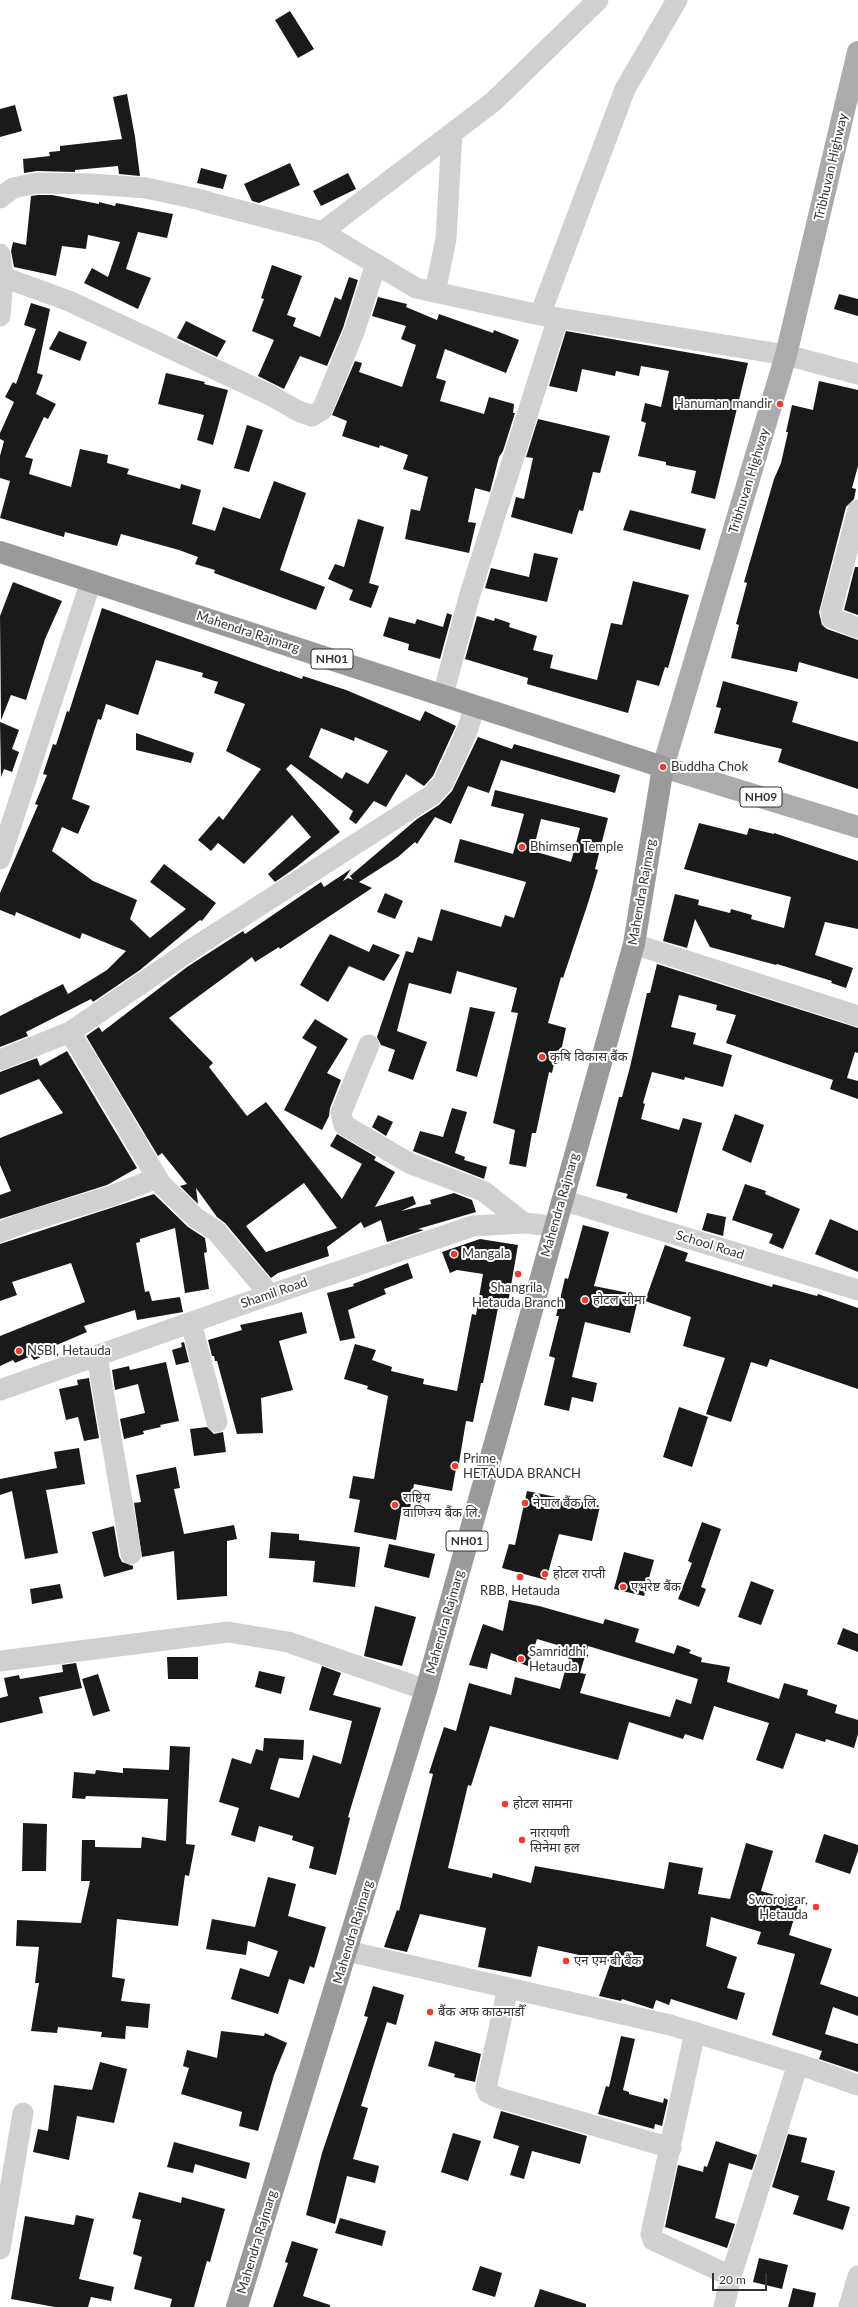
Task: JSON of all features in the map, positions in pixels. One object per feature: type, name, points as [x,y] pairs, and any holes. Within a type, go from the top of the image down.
[{"type":"highway","name":"Mahendra Rajmarg","points":[[0,552],[663,767],[634,944],[554,1226],[426,1690],[237,2307]]},
{"type":"main road","name":"Tribhuvan Highway","points":[[663,767],[786,355],[855,83],[858,52]]},
{"type":"main road","name":"NH09","points":[[663,767],[858,827]]},
{"type":"street","points":[[322,232],[493,102],[598,0]]},
{"type":"street","points":[[443,695],[470,594],[549,317],[625,89],[677,0]]},
{"type":"street","points":[[435,292],[446,239],[452,133]]},
{"type":"street","points":[[0,198],[13,188],[45,183],[146,188],[204,201],[322,232],[416,288],[549,317],[786,355],[858,374]]},
{"type":"street","points":[[0,254],[3,277],[0,316]]},
{"type":"street","points":[[3,277],[69,301],[270,395],[298,411],[312,416],[322,410],[354,332],[376,264]]},
{"type":"street","points":[[858,510],[831,611],[832,618],[858,628]]},
{"type":"street","points":[[0,859],[91,582]]},
{"type":"street","points":[[0,1060],[70,1032],[194,947],[432,795],[443,783],[467,731],[475,706]]},
{"type":"street","points":[[634,944],[858,1016]]},
{"type":"street","points":[[70,1032],[157,1178],[196,1218],[216,1231],[270,1295]]},
{"type":"street","points":[[369,1044],[341,1113],[344,1125],[411,1164],[483,1191],[524,1222]]},
{"type":"street","points":[[0,1232],[26,1222],[111,1196],[157,1178]]},
{"type":"street","name":"School Road","points":[[562,1200],[858,1290]]},
{"type":"street","name":"Shamil Road","points":[[0,1390],[270,1295],[473,1226],[524,1222],[554,1226]]},
{"type":"street","points":[[191,1323],[217,1422]]},
{"type":"street","points":[[97,1356],[131,1554]]},
{"type":"street","points":[[0,1661],[228,1632],[288,1642],[426,1690]]},
{"type":"street","points":[[347,1951],[695,2032],[798,2064],[858,2085]]},
{"type":"street","points":[[508,1988],[486,2088],[488,2093],[499,2098],[671,2148]]},
{"type":"street","points":[[695,2032],[671,2148],[651,2234],[653,2240],[731,2276]]},
{"type":"street","points":[[724,2307],[731,2276],[798,2064]]},
{"type":"street","points":[[0,2249],[23,2113]]},
{"type":"street","points":[[849,2307],[858,2276]]},
{"type":"building","points":[[290,11],[314,49],[298,58],[275,20]]},
{"type":"building","points":[[127,94],[140,176],[119,174],[118,166],[75,170],[75,172],[37,171],[24,173],[23,159],[50,156],[49,152],[60,151],[60,146],[122,139],[113,97]]},
{"type":"building","points":[[15,105],[22,131],[0,137],[0,109]]},
{"type":"building","points":[[290,163],[300,185],[259,203],[252,201],[244,184]]},
{"type":"building","points":[[201,168],[227,175],[223,189],[197,183]]},
{"type":"building","points":[[348,173],[356,189],[321,206],[313,191]]},
{"type":"building","points":[[52,195],[115,206],[116,203],[173,214],[167,238],[138,232],[126,269],[151,278],[138,309],[84,283],[92,268],[108,277],[120,242],[88,235],[86,249],[62,246],[56,276],[14,267],[11,251],[13,242],[26,245],[31,196]]},
{"type":"building","points":[[272,265],[302,276],[287,315],[296,318],[293,326],[320,337],[335,297],[341,300],[349,277],[358,280],[343,328],[327,366],[300,356],[284,389],[258,376],[274,340],[252,331],[264,299],[261,298]]},
{"type":"building","points":[[839,294],[858,299],[858,316],[834,309]]},
{"type":"building","points":[[378,297],[407,304],[406,307],[437,320],[439,314],[493,333],[494,330],[519,340],[506,373],[445,349],[436,378],[446,381],[440,401],[484,414],[489,397],[514,404],[513,413],[515,413],[503,451],[499,457],[490,492],[475,488],[468,522],[476,523],[469,553],[405,539],[411,509],[420,511],[428,477],[403,469],[408,455],[380,445],[379,448],[342,436],[347,421],[332,415],[355,361],[362,363],[359,372],[402,387],[416,345],[401,339],[406,326],[372,316]]},
{"type":"building","points":[[31,303],[50,309],[37,373],[43,375],[36,394],[56,404],[48,419],[44,417],[25,457],[33,459],[29,474],[71,487],[80,449],[108,455],[107,463],[129,469],[127,474],[180,489],[181,484],[201,490],[192,524],[215,531],[223,507],[260,519],[274,481],[306,493],[280,570],[325,587],[316,610],[214,573],[215,570],[195,564],[198,557],[179,550],[121,534],[117,546],[65,532],[64,537],[0,518],[10,481],[0,478],[0,456],[4,441],[0,439],[0,433],[14,402],[5,397],[13,382],[16,384],[36,329],[24,325]]},
{"type":"building","points":[[186,321],[226,341],[217,357],[177,338]]},
{"type":"building","points":[[59,331],[87,342],[80,361],[49,349]]},
{"type":"building","points":[[566,331],[748,363],[715,499],[691,493],[696,471],[666,465],[666,462],[638,456],[646,423],[641,421],[645,403],[661,407],[669,371],[641,366],[639,376],[616,371],[615,376],[582,369],[577,392],[549,386]]},
{"type":"building","points":[[166,373],[205,382],[204,384],[228,390],[213,445],[197,440],[204,415],[158,404]]},
{"type":"building","points":[[819,381],[858,390],[858,466],[852,488],[856,489],[854,499],[846,507],[819,612],[822,625],[827,629],[858,640],[858,679],[799,662],[797,672],[731,658],[739,625],[736,624],[747,583],[744,582],[774,479],[781,463],[792,405],[813,410]]},
{"type":"building","points":[[538,419],[610,436],[600,473],[593,472],[583,511],[579,510],[572,534],[511,517],[516,497],[524,499],[533,458],[526,457]]},
{"type":"building","points":[[247,425],[263,430],[249,472],[234,468]]},
{"type":"building","points":[[630,510],[706,529],[700,550],[623,530]]},
{"type":"building","points":[[358,519],[384,527],[369,583],[379,586],[371,608],[349,600],[353,590],[328,579],[335,564],[344,567]]},
{"type":"building","points":[[534,553],[558,558],[547,602],[485,588],[491,568],[529,577]]},
{"type":"building","points":[[855,567],[858,567],[858,615],[844,610]]},
{"type":"building","points":[[633,581],[689,595],[668,668],[665,667],[659,686],[637,680],[628,713],[527,684],[528,678],[465,659],[477,616],[494,621],[495,618],[510,623],[509,627],[537,636],[533,650],[553,655],[550,668],[597,680],[611,623],[622,625]]},
{"type":"building","points":[[13,582],[62,601],[45,639],[26,700],[11,695],[1,720],[0,616]]},
{"type":"building","points":[[102,608],[280,672],[302,679],[303,676],[346,690],[420,721],[425,711],[456,726],[433,776],[424,786],[406,774],[386,807],[374,801],[356,824],[349,819],[353,811],[291,764],[286,769],[340,832],[275,882],[268,874],[311,837],[292,815],[244,864],[218,843],[211,851],[198,840],[219,816],[223,820],[261,769],[226,751],[245,704],[214,693],[218,682],[202,677],[203,673],[156,660],[138,715],[106,704],[101,720],[98,719],[72,799],[90,806],[78,834],[62,827],[52,851],[93,881],[137,900],[130,919],[150,938],[186,909],[150,882],[164,864],[216,903],[202,921],[200,920],[140,970],[93,1002],[91,999],[26,1032],[28,1036],[0,1047],[0,1016],[63,984],[68,994],[107,970],[126,951],[82,933],[80,939],[16,912],[15,916],[0,910],[0,893],[38,805],[35,804],[47,775],[43,774],[53,744],[56,745],[67,711],[69,712]],"holes":[[[321,728],[354,741],[355,737],[388,751],[368,784],[346,772],[342,779],[309,757]]]},
{"type":"building","points":[[447,613],[452,615],[440,659],[408,650],[409,644],[383,636],[389,617],[415,624],[417,619],[443,627]]},
{"type":"building","points":[[723,681],[798,702],[792,722],[858,742],[858,789],[778,762],[782,749],[714,733],[721,708],[716,707]]},
{"type":"building","points":[[0,722],[19,730],[12,749],[19,752],[12,772],[4,769],[1,777]]},
{"type":"building","points":[[136,733],[194,753],[191,763],[136,750]]},
{"type":"building","points":[[478,737],[512,749],[514,744],[620,775],[615,793],[501,760],[489,793],[468,786],[451,824],[435,817],[417,844],[415,842],[398,857],[359,882],[372,888],[280,949],[279,947],[255,962],[252,957],[169,1018],[213,1063],[209,1067],[247,1116],[266,1102],[342,1199],[362,1164],[330,1146],[337,1134],[376,1157],[374,1160],[395,1172],[375,1207],[413,1196],[416,1204],[401,1211],[431,1204],[430,1200],[454,1193],[472,1200],[476,1212],[418,1229],[424,1230],[387,1242],[381,1220],[364,1228],[361,1222],[327,1247],[329,1256],[278,1273],[271,1278],[225,1223],[217,1217],[196,1188],[198,1204],[180,1186],[187,1184],[162,1153],[158,1156],[86,1036],[99,1027],[102,1032],[187,967],[243,931],[245,934],[321,882],[324,887],[351,869],[343,881],[348,878],[353,880],[350,876],[417,819],[439,805],[452,791]],"holes":[[[304,1183],[337,1228],[266,1252],[246,1226]]]},
{"type":"building","points":[[495,790],[608,818],[595,869],[598,870],[563,978],[561,977],[548,1023],[566,1028],[561,1051],[557,1050],[552,1073],[549,1072],[536,1133],[532,1133],[526,1167],[509,1164],[515,1130],[493,1123],[518,1013],[511,1012],[517,988],[457,971],[451,994],[409,983],[397,1031],[427,1042],[413,1080],[388,1071],[395,1050],[381,1045],[377,1037],[406,951],[413,953],[418,937],[432,941],[441,909],[501,927],[505,915],[514,918],[526,882],[454,862],[460,839],[513,854],[524,814],[491,806]],"holes":[[[541,819],[580,828],[571,862],[533,851]]]},
{"type":"building","points":[[699,823],[747,835],[749,828],[774,833],[858,861],[858,929],[825,922],[815,955],[853,968],[846,988],[831,983],[832,981],[777,964],[776,965],[710,947],[695,919],[687,948],[663,941],[675,894],[699,900],[698,905],[730,913],[731,909],[752,915],[751,919],[784,928],[791,897],[684,869]]},
{"type":"building","points":[[385,893],[403,901],[395,919],[377,912]]},
{"type":"building","points":[[330,934],[369,952],[373,944],[400,955],[384,981],[349,966],[328,1002],[300,985]]},
{"type":"building","points":[[657,964],[858,1028],[858,1053],[855,1052],[847,1078],[858,1081],[858,1099],[830,1089],[833,1080],[726,1043],[736,1015],[716,1010],[717,1005],[679,995],[671,1027],[696,1033],[693,1044],[732,1055],[723,1087],[685,1077],[684,1080],[652,1072],[643,1103],[645,1104],[641,1119],[679,1130],[683,1118],[702,1123],[677,1213],[626,1198],[628,1194],[596,1186],[619,1097],[622,1097],[630,1067],[647,993],[650,993]]},
{"type":"building","points":[[470,1007],[495,1012],[477,1077],[456,1071]]},
{"type":"building","points":[[315,1019],[348,1039],[327,1073],[341,1080],[330,1108],[329,1116],[322,1130],[284,1110],[317,1047],[302,1038]]},
{"type":"building","points":[[67,1051],[137,1168],[107,1185],[0,1219],[0,1195],[11,1191],[0,1165],[0,1138],[63,1113],[39,1079],[0,1095],[0,1072],[37,1058],[40,1066]]},
{"type":"building","points":[[452,1108],[467,1112],[455,1153],[465,1157],[464,1160],[487,1167],[484,1179],[413,1151],[420,1131],[443,1137]]},
{"type":"building","points":[[735,1114],[764,1125],[751,1163],[722,1150]]},
{"type":"building","points":[[378,1115],[393,1122],[386,1136],[372,1127]]},
{"type":"building","points":[[745,1184],[766,1191],[765,1194],[800,1209],[783,1249],[769,1243],[773,1234],[732,1220]]},
{"type":"building","points":[[154,1194],[188,1227],[205,1238],[207,1252],[204,1253],[209,1289],[185,1293],[175,1228],[140,1239],[140,1242],[136,1243],[145,1292],[149,1291],[152,1301],[180,1297],[183,1312],[137,1320],[135,1310],[84,1326],[87,1332],[45,1350],[47,1354],[34,1360],[31,1356],[15,1363],[13,1360],[0,1366],[0,1336],[85,1302],[71,1263],[12,1282],[17,1295],[0,1301],[0,1244]]},
{"type":"building","points":[[707,1213],[726,1217],[723,1236],[702,1230]]},
{"type":"building","points":[[830,1219],[858,1231],[858,1272],[815,1254]]},
{"type":"building","points":[[583,1225],[609,1232],[594,1286],[639,1295],[630,1333],[585,1322],[572,1377],[597,1383],[593,1402],[572,1397],[569,1411],[544,1405],[555,1358],[549,1356],[559,1316],[556,1316],[565,1278],[568,1279]]},
{"type":"building","points":[[480,1239],[518,1245],[507,1309],[498,1308],[483,1383],[481,1383],[473,1422],[466,1421],[459,1463],[457,1463],[452,1491],[414,1484],[410,1509],[402,1507],[396,1540],[354,1532],[360,1500],[349,1498],[353,1476],[374,1479],[388,1396],[367,1389],[368,1386],[344,1379],[355,1344],[376,1350],[372,1360],[392,1367],[391,1371],[424,1379],[423,1384],[457,1391],[472,1314],[476,1315],[483,1274],[457,1270],[450,1273],[442,1252]]},
{"type":"building","points":[[665,1245],[688,1253],[685,1261],[772,1287],[773,1284],[817,1296],[818,1294],[858,1308],[858,1389],[770,1359],[767,1367],[751,1362],[731,1422],[706,1414],[725,1358],[683,1346],[691,1317],[645,1301]]},
{"type":"building","points":[[408,1263],[413,1278],[384,1289],[386,1294],[348,1310],[355,1338],[340,1341],[327,1293],[354,1286],[353,1284]]},
{"type":"building","points":[[302,1312],[307,1333],[279,1341],[293,1390],[261,1398],[263,1433],[237,1434],[217,1361],[215,1361],[214,1356],[212,1356],[208,1340],[242,1330],[240,1325]]},
{"type":"building","points":[[184,1342],[189,1362],[176,1365],[172,1350],[182,1347],[181,1343]]},
{"type":"building","points":[[166,1362],[179,1421],[160,1425],[161,1427],[143,1431],[144,1434],[124,1439],[120,1419],[145,1413],[138,1384],[115,1390],[112,1370],[129,1366],[130,1370]]},
{"type":"building","points":[[89,1378],[99,1438],[84,1441],[78,1417],[66,1420],[59,1389],[78,1385],[77,1380]]},
{"type":"building","points":[[679,1407],[708,1417],[692,1467],[663,1457]]},
{"type":"building","points":[[207,1427],[214,1434],[223,1432],[226,1452],[194,1456],[190,1429]]},
{"type":"building","points":[[79,1448],[85,1484],[46,1490],[58,1553],[25,1559],[12,1491],[0,1495],[0,1479],[57,1468],[54,1452]]},
{"type":"building","points":[[176,1467],[180,1488],[174,1489],[184,1534],[234,1525],[237,1539],[227,1541],[227,1596],[177,1600],[174,1551],[142,1557],[134,1503],[141,1502],[136,1475]]},
{"type":"building","points":[[527,1491],[600,1506],[592,1541],[559,1534],[546,1580],[502,1568],[509,1544],[515,1545]]},
{"type":"building","points":[[702,1522],[721,1529],[701,1587],[706,1589],[699,1607],[678,1599],[692,1563],[688,1561]]},
{"type":"building","points":[[114,1526],[119,1556],[122,1562],[133,1566],[133,1569],[104,1577],[92,1532]]},
{"type":"building","points":[[271,1532],[299,1534],[299,1540],[360,1547],[355,1587],[313,1582],[315,1561],[269,1558]]},
{"type":"building","points":[[389,1544],[435,1554],[429,1578],[384,1567]]},
{"type":"building","points":[[624,1552],[654,1560],[644,1596],[614,1589]]},
{"type":"building","points":[[751,1581],[774,1590],[761,1625],[738,1617]]},
{"type":"building","points":[[60,1584],[63,1598],[32,1604],[30,1589]]},
{"type":"building","points":[[509,1600],[539,1606],[603,1624],[605,1619],[639,1629],[635,1642],[674,1654],[677,1645],[691,1650],[689,1653],[702,1658],[701,1662],[730,1667],[727,1682],[779,1699],[784,1683],[808,1690],[807,1695],[837,1705],[835,1713],[858,1720],[858,1734],[854,1748],[826,1739],[825,1742],[796,1733],[783,1769],[756,1760],[769,1723],[714,1706],[703,1740],[685,1734],[683,1739],[629,1722],[618,1760],[490,1726],[471,1786],[468,1785],[448,1868],[492,1878],[493,1873],[531,1883],[535,1866],[664,1889],[669,1862],[703,1868],[698,1894],[730,1899],[746,1843],[773,1851],[761,1891],[799,1902],[789,1935],[832,1949],[820,1984],[858,1997],[858,2016],[833,2007],[825,2034],[858,2044],[858,2072],[819,2059],[822,2051],[772,2035],[795,1954],[757,1944],[761,1932],[711,1917],[706,1946],[737,1957],[727,1988],[745,1993],[737,2020],[671,1999],[669,2005],[656,2000],[653,2009],[622,1999],[621,2001],[599,1996],[611,1962],[538,1946],[531,1977],[478,1967],[486,1928],[420,1914],[407,1952],[384,1947],[397,1910],[399,1911],[433,1774],[429,1773],[444,1727],[456,1731],[469,1683],[511,1695],[515,1677],[560,1689],[571,1649],[537,1639],[528,1666],[491,1653],[487,1669],[469,1665],[483,1624],[503,1631]],"holes":[[[588,1646],[698,1679],[691,1704],[676,1699],[670,1717],[580,1693],[586,1674],[580,1673]]]},
{"type":"building","points":[[375,1606],[416,1617],[402,1666],[364,1656]]},
{"type":"building","points":[[843,1628],[858,1634],[858,1652],[837,1644]]},
{"type":"building","points":[[167,1657],[198,1657],[198,1679],[168,1679]]},
{"type":"building","points":[[76,1663],[82,1688],[39,1697],[43,1713],[0,1723],[0,1698],[8,1696],[4,1678],[19,1675],[20,1679],[63,1672],[62,1665]]},
{"type":"building","points":[[322,1666],[341,1673],[333,1695],[381,1708],[348,1817],[350,1818],[336,1875],[309,1868],[314,1847],[292,1840],[293,1836],[259,1826],[255,1842],[231,1835],[239,1808],[219,1802],[232,1758],[251,1764],[256,1749],[263,1751],[264,1738],[304,1740],[303,1760],[279,1758],[270,1789],[299,1798],[313,1755],[341,1764],[352,1721],[309,1710]]},
{"type":"building","points":[[259,1671],[285,1677],[281,1694],[255,1687]]},
{"type":"building","points":[[98,1674],[110,1711],[93,1716],[82,1679]]},
{"type":"building","points":[[170,1746],[190,1747],[186,1844],[195,1845],[189,1876],[185,1875],[178,1926],[117,1919],[112,1977],[125,1979],[121,2001],[150,2004],[148,2028],[126,2026],[125,2039],[101,2037],[102,2032],[58,2027],[57,2033],[31,2031],[39,1983],[35,1983],[39,1947],[16,1946],[17,1920],[81,1923],[90,1881],[81,1881],[82,1840],[95,1840],[95,1847],[141,1848],[142,1837],[166,1841],[168,1799],[86,1796],[85,1799],[72,1798],[74,1772],[95,1774],[96,1770],[123,1773],[123,1768],[169,1770]]},
{"type":"building","points":[[23,1823],[47,1824],[46,1871],[22,1871]]},
{"type":"building","points":[[824,1834],[858,1845],[858,1851],[850,1874],[815,1862]]},
{"type":"building","points":[[268,1877],[296,1884],[288,1916],[326,1927],[314,1968],[310,1966],[304,1984],[289,1979],[278,2014],[231,1999],[240,1968],[269,1977],[278,1951],[248,1941],[246,1955],[206,1949],[212,1919],[255,1927]]},
{"type":"building","points":[[373,1986],[404,1995],[396,2025],[387,2022],[361,2106],[368,2108],[353,2159],[379,2166],[375,2183],[347,2176],[335,2224],[306,2215],[322,2153],[368,2017],[364,2016]]},
{"type":"building","points":[[221,2031],[264,2036],[265,2033],[287,2043],[274,2075],[258,2131],[239,2126],[242,2112],[181,2094],[189,2068],[183,2066],[187,2050],[217,2058]]},
{"type":"building","points":[[621,2036],[635,2039],[623,2090],[629,2092],[629,2094],[663,2103],[664,2098],[668,2100],[662,2126],[655,2124],[654,2129],[598,2114],[606,2086],[609,2087]]},
{"type":"building","points":[[435,2041],[481,2054],[475,2082],[454,2077],[455,2074],[428,2066]]},
{"type":"building","points":[[100,2062],[127,2069],[114,2123],[77,2116],[69,2160],[33,2152],[38,2129],[48,2131],[54,2085],[92,2090]]},
{"type":"building","points":[[501,2111],[587,2136],[580,2164],[532,2151],[524,2179],[510,2175],[519,2146],[493,2138]]},
{"type":"building","points":[[453,2133],[481,2141],[468,2181],[441,2172]]},
{"type":"building","points":[[788,2134],[807,2138],[801,2162],[835,2171],[827,2200],[850,2207],[843,2230],[793,2214],[799,2196],[772,2187]]},
{"type":"building","points":[[716,2141],[757,2155],[752,2170],[729,2163],[715,2218],[735,2224],[727,2248],[665,2227],[678,2165],[703,2172],[704,2166],[707,2167]]},
{"type":"building","points":[[174,2142],[250,2163],[246,2179],[195,2164],[193,2173],[167,2167]]},
{"type":"building","points":[[139,2192],[181,2203],[182,2197],[225,2209],[210,2262],[207,2261],[194,2307],[170,2307],[172,2299],[134,2289],[142,2257],[133,2254],[141,2220],[132,2218]]},
{"type":"building","points":[[76,2215],[94,2219],[79,2279],[114,2287],[111,2301],[91,2297],[88,2307],[55,2307],[11,2299],[25,2216],[74,2225]]},
{"type":"building","points":[[340,2218],[386,2231],[382,2246],[335,2233]]},
{"type":"building","points":[[292,2241],[318,2249],[303,2296],[330,2305],[330,2307],[273,2307],[288,2263],[285,2262]]},
{"type":"building","points":[[759,2258],[788,2265],[782,2289],[753,2282]]},
{"type":"building","points":[[480,2266],[502,2273],[495,2297],[472,2290]]},
{"type":"building","points":[[793,2288],[816,2293],[813,2307],[788,2307]]},
{"type":"building","points":[[540,2289],[586,2304],[586,2307],[534,2307]]},
{"type":"place","name":"Hanuman mandir","points":[[780,404]]},
{"type":"place","name":"Buddha Chok","points":[[663,767]]},
{"type":"place","name":"Bhimsen Temple","points":[[522,847]]},
{"type":"place","name":"कृषि विकास बैंक","points":[[542,1057]]},
{"type":"place","name":"Mangala","points":[[454,1254]]},
{"type":"place","name":"Shangrila, Hetauda Branch","points":[[518,1274]]},
{"type":"place","name":"होटल सीमा","points":[[585,1300]]},
{"type":"place","name":"NSBI, Hetauda","points":[[19,1351]]},
{"type":"place","name":"Prime, HETAUDA BRANCH","points":[[455,1466]]},
{"type":"place","name":"नेपाल बैंक लि.","points":[[525,1503]]},
{"type":"place","name":"राष्ट्रिय वाणिज्य बैंक लि.","points":[[395,1505]]},
{"type":"place","name":"होटल राप्ती","points":[[545,1574]]},
{"type":"place","name":"RBB, Hetauda","points":[[520,1577]]},
{"type":"place","name":"एभरेष्ट बैंक","points":[[623,1587]]},
{"type":"place","name":"Samriddhi, Hetauda","points":[[521,1659]]},
{"type":"place","name":"होटल सामना","points":[[505,1804]]},
{"type":"place","name":"नारायणी सिनेमा हल","points":[[522,1840]]},
{"type":"place","name":"Sworojgar, Hetauda","points":[[816,1907]]},
{"type":"place","name":"एन एम बी बैंक","points":[[566,1961]]},
{"type":"place","name":"बैंक अफ काठमाडौँ","points":[[430,2012]]}]
